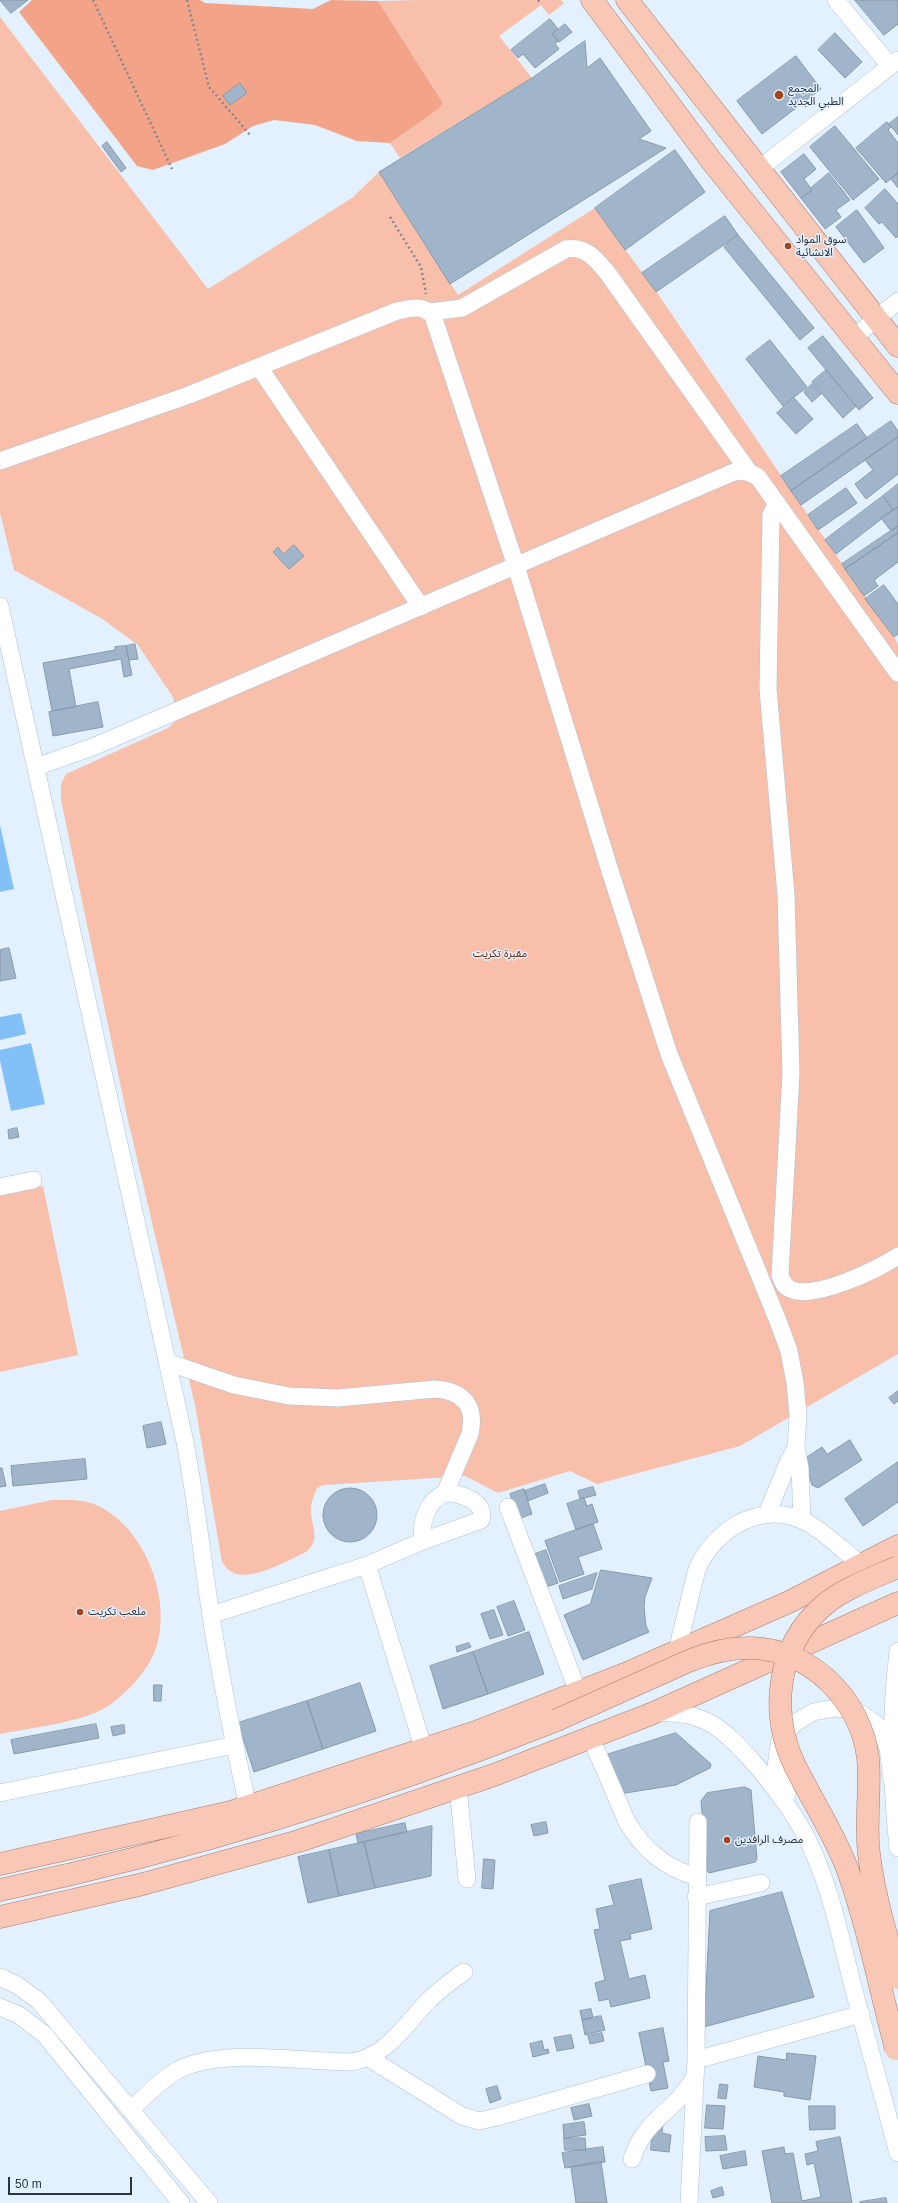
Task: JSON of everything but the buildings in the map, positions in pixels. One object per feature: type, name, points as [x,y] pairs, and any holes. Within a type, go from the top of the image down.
[{"type":"main road","points":[[592,0],[710,159],[898,393]]},
{"type":"main road","points":[[627,0],[898,346]]},
{"type":"main road","points":[[0,1864],[248,1807],[476,1732],[677,1651],[789,1602],[898,1546]]},
{"type":"main road","points":[[897,2054],[857,1898],[833,1837],[788,1750],[781,1717],[780,1701],[784,1668],[794,1643],[812,1616],[837,1596],[898,1567]]},
{"type":"main road","points":[[0,1916],[143,1884],[299,1841],[458,1787],[591,1738],[651,1714],[898,1603]]},
{"type":"main road","points":[[0,1890],[137,1859],[282,1817],[473,1754],[557,1720],[711,1652],[732,1648],[753,1648],[774,1651],[798,1659],[819,1672],[838,1690],[848,1705],[862,1733],[868,1758],[867,1818],[869,1853],[874,1888],[898,1978]]},
{"type":"street","points":[[759,169],[894,63],[836,0]]},
{"type":"street","points":[[0,461],[189,395],[397,311],[418,308],[430,312],[462,308],[566,249],[584,250],[592,255],[609,274],[749,472],[758,477],[898,673]]},
{"type":"street","points":[[854,338],[898,301]]},
{"type":"street","points":[[430,312],[436,324],[516,566],[611,874],[669,1054],[768,1294],[788,1351],[795,1383],[798,1415],[796,1447],[800,1468],[802,1520]]},
{"type":"street","points":[[259,367],[421,607]]},
{"type":"street","points":[[36,767],[95,746],[734,472],[749,472]]},
{"type":"street","points":[[777,503],[771,515],[768,689],[786,895],[791,1073],[780,1274],[785,1286],[792,1290],[802,1291],[850,1282],[886,1264],[898,1256]]},
{"type":"street","points":[[0,606],[196,1498],[211,1615],[234,1745],[248,1807]]},
{"type":"street","points":[[0,1187],[33,1180]]},
{"type":"street","points":[[768,1294],[785,1286]]},
{"type":"street","points":[[167,1362],[234,1385],[289,1396],[338,1398],[435,1388],[458,1394],[467,1403],[472,1424],[468,1441],[445,1493],[436,1498],[425,1515],[422,1528],[423,1541]]},
{"type":"street","points":[[768,1514],[787,1465],[796,1447]]},
{"type":"street","points":[[211,1615],[367,1565],[423,1541],[481,1520],[479,1509],[475,1502],[464,1496],[445,1493]]},
{"type":"street","points":[[508,1507],[578,1692]]},
{"type":"street","points":[[677,1651],[697,1569],[703,1556],[711,1545],[731,1528],[754,1517],[768,1514],[802,1520],[815,1528],[861,1564]]},
{"type":"street","points":[[367,1565],[424,1750]]},
{"type":"street","points":[[892,1781],[892,1734],[898,1651]]},
{"type":"street","points":[[898,1848],[888,1747],[877,1725],[856,1710],[835,1708],[813,1712],[795,1723],[780,1739],[776,1767],[804,1832],[826,1890],[898,2153]]},
{"type":"street","points":[[651,1714],[674,1712],[698,1716],[714,1724],[744,1751],[788,1806],[804,1832]]},
{"type":"street","points":[[591,1738],[627,1822],[644,1847],[668,1866],[697,1877]]},
{"type":"street","points":[[0,1794],[234,1745]]},
{"type":"street","points":[[458,1787],[467,1879]]},
{"type":"street","points":[[689,2203],[695,2068],[698,1822]]},
{"type":"street","points":[[696,1897],[761,1883]]},
{"type":"street","points":[[131,2109],[166,2077],[190,2065],[202,2061],[229,2058],[344,2062],[369,2058],[390,2044],[430,1999],[464,1972]]},
{"type":"street","points":[[0,1977],[17,1985],[39,2000],[209,2203]]},
{"type":"street","points":[[0,2007],[19,2015],[44,2034],[181,2203]]},
{"type":"street","points":[[632,2159],[636,2147],[648,2127],[674,2106],[695,2068],[860,2014]]},
{"type":"street","points":[[369,2058],[454,2112],[479,2120],[497,2117],[647,2074]]},
{"type":"path","points":[[93,0],[172,169]]},
{"type":"path","points":[[187,0],[209,87],[251,136]]},
{"type":"path","points":[[538,0],[541,4]]},
{"type":"path","points":[[390,217],[421,267],[430,312]]},
{"type":"green space","points":[[561,0],[564,3],[549,15],[541,5],[499,36],[532,78],[400,158],[390,143],[440,108],[443,103],[378,1]]},
{"type":"green space","name":"مقبرة تكريت","points":[[0,17],[208,289],[352,198],[379,172],[458,295],[595,208],[660,297],[801,505],[894,637],[898,644],[898,1354],[740,1446],[597,1484],[570,1471],[498,1493],[465,1476],[324,1485],[317,1488],[312,1501],[311,1513],[315,1536],[311,1547],[306,1552],[279,1565],[258,1573],[247,1575],[230,1571],[222,1562],[195,1405],[127,1116],[61,800],[61,784],[66,774],[168,728],[177,720],[173,697],[138,645],[101,618],[14,570],[0,513]]},
{"type":"green space","points":[[43,1186],[78,1355],[0,1372],[0,1195]]},
{"type":"green space","name":"ملعب تكريت","points":[[52,1500],[76,1500],[91,1503],[109,1512],[125,1526],[138,1543],[149,1562],[156,1583],[160,1604],[161,1625],[157,1645],[150,1662],[132,1685],[111,1704],[101,1710],[58,1724],[0,1734],[0,1511]]},
{"type":"shaded area","points":[[32,0],[200,0],[205,3],[313,9],[331,0],[378,1],[443,103],[440,108],[390,143],[357,141],[315,125],[274,120],[253,126],[225,144],[153,170],[137,166],[19,12]]},
{"type":"water","points":[[0,825],[14,889],[0,892]]},
{"type":"water","points":[[21,1013],[26,1034],[0,1040],[0,1017]]},
{"type":"water","points":[[31,1043],[45,1104],[11,1111],[0,1061],[0,1050]]},
{"type":"place","name":"المجمع الطبي الجديد","points":[[779,95]]},
{"type":"place","name":"سوق المواد الانشائية","points":[[788,246]]},
{"type":"place","name":"ملعب تكريت","points":[[80,1612]]},
{"type":"place","name":"مصرف الرافدين","points":[[727,1840]]}]
